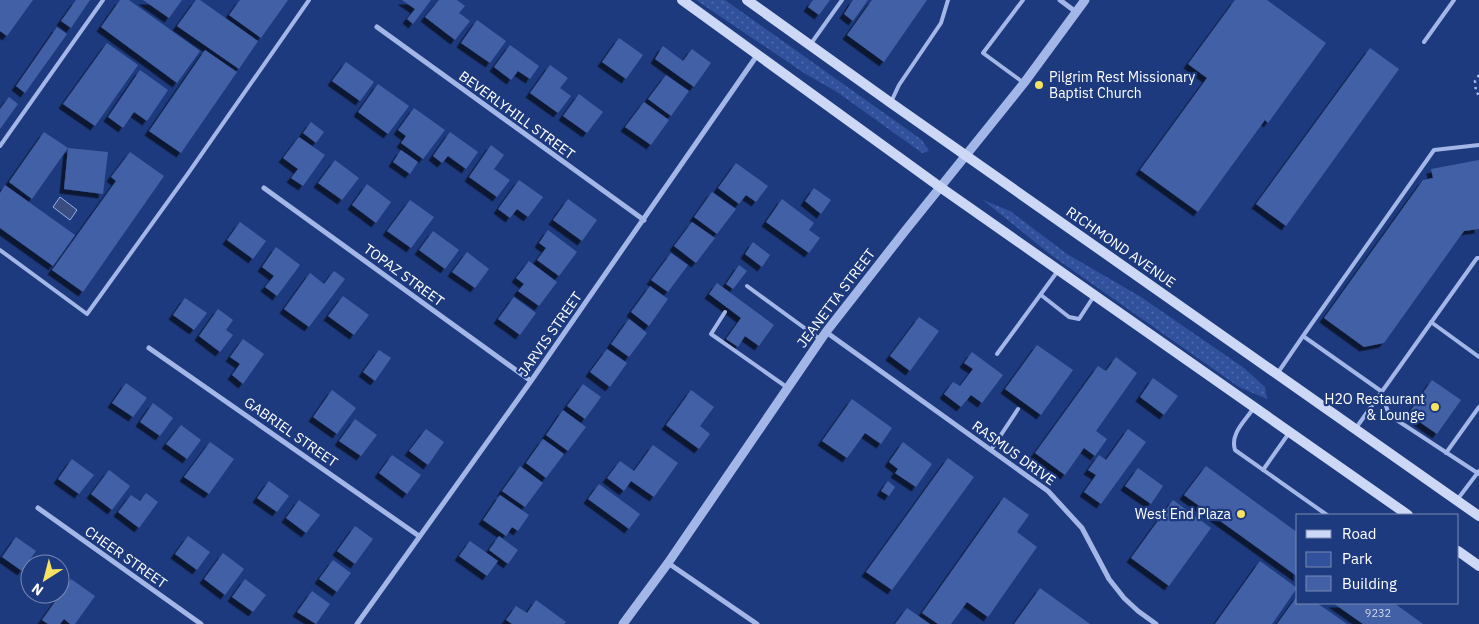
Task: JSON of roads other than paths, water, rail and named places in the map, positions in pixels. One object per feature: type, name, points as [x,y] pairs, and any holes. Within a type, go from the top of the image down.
[{"type":"main road","points":[[682,0],[940,187],[1407,514]]},
{"type":"main road","name":"RICHMOND AVENUE","points":[[747,0],[1479,516]]},
{"type":"main road","points":[[1459,551],[1479,566]]},
{"type":"street","points":[[1060,0],[1076,12]]},
{"type":"street","name":"JEANETTA STREET","points":[[623,624],[668,563],[826,332],[1024,83],[1085,0]]},
{"type":"street","name":"BEVERLYHILL STREET","points":[[377,27],[644,220]]},
{"type":"street","name":"JARVIS STREET","points":[[357,624],[644,220],[758,54]]},
{"type":"street","name":"TOPAZ STREET","points":[[264,188],[531,380]]},
{"type":"street","name":"RASMUS DRIVE","points":[[826,332],[1048,491],[1082,528],[1109,579],[1124,598],[1156,624]]},
{"type":"street","name":"GABRIEL STREET","points":[[149,348],[419,536]]},
{"type":"street","name":"CHEER STREET","points":[[38,508],[201,624]]},
{"type":"street","points":[[668,563],[757,624]]},
{"type":"lane","points":[[0,146],[103,0]]},
{"type":"lane","points":[[0,250],[87,314],[309,0]]},
{"type":"lane","points":[[810,45],[842,0]]},
{"type":"lane","points":[[891,103],[899,85],[941,23],[948,0]]},
{"type":"lane","points":[[1024,0],[983,53],[1024,83]]},
{"type":"lane","points":[[1424,42],[1454,0]]},
{"type":"lane","points":[[1277,374],[1434,150],[1479,145]]},
{"type":"lane","points":[[1355,429],[1477,258],[1479,258]]},
{"type":"lane","points":[[997,354],[1058,270]]},
{"type":"lane","points":[[747,286],[821,340]]},
{"type":"lane","points":[[1041,295],[1069,317],[1079,319],[1095,295]]},
{"type":"lane","points":[[725,312],[711,334],[788,388]]},
{"type":"lane","points":[[1431,322],[1479,357]]},
{"type":"lane","points":[[1303,336],[1381,391],[1390,415],[1478,473],[1456,500]]},
{"type":"lane","points":[[1254,407],[1235,435],[1233,443],[1235,450],[1326,514]]},
{"type":"lane","points":[[1446,453],[1479,408]]},
{"type":"lane","points":[[991,450],[1018,409]]},
{"type":"lane","points":[[1263,470],[1290,432]]},
{"type":"place","name":"Pilgrim Rest Missionary Baptist Church","points":[[1039,85]]},
{"type":"place","name":"H2O Restaurant & Lounge","points":[[1435,407]]},
{"type":"place","name":"West End Plaza","points":[[1241,514]]}]
